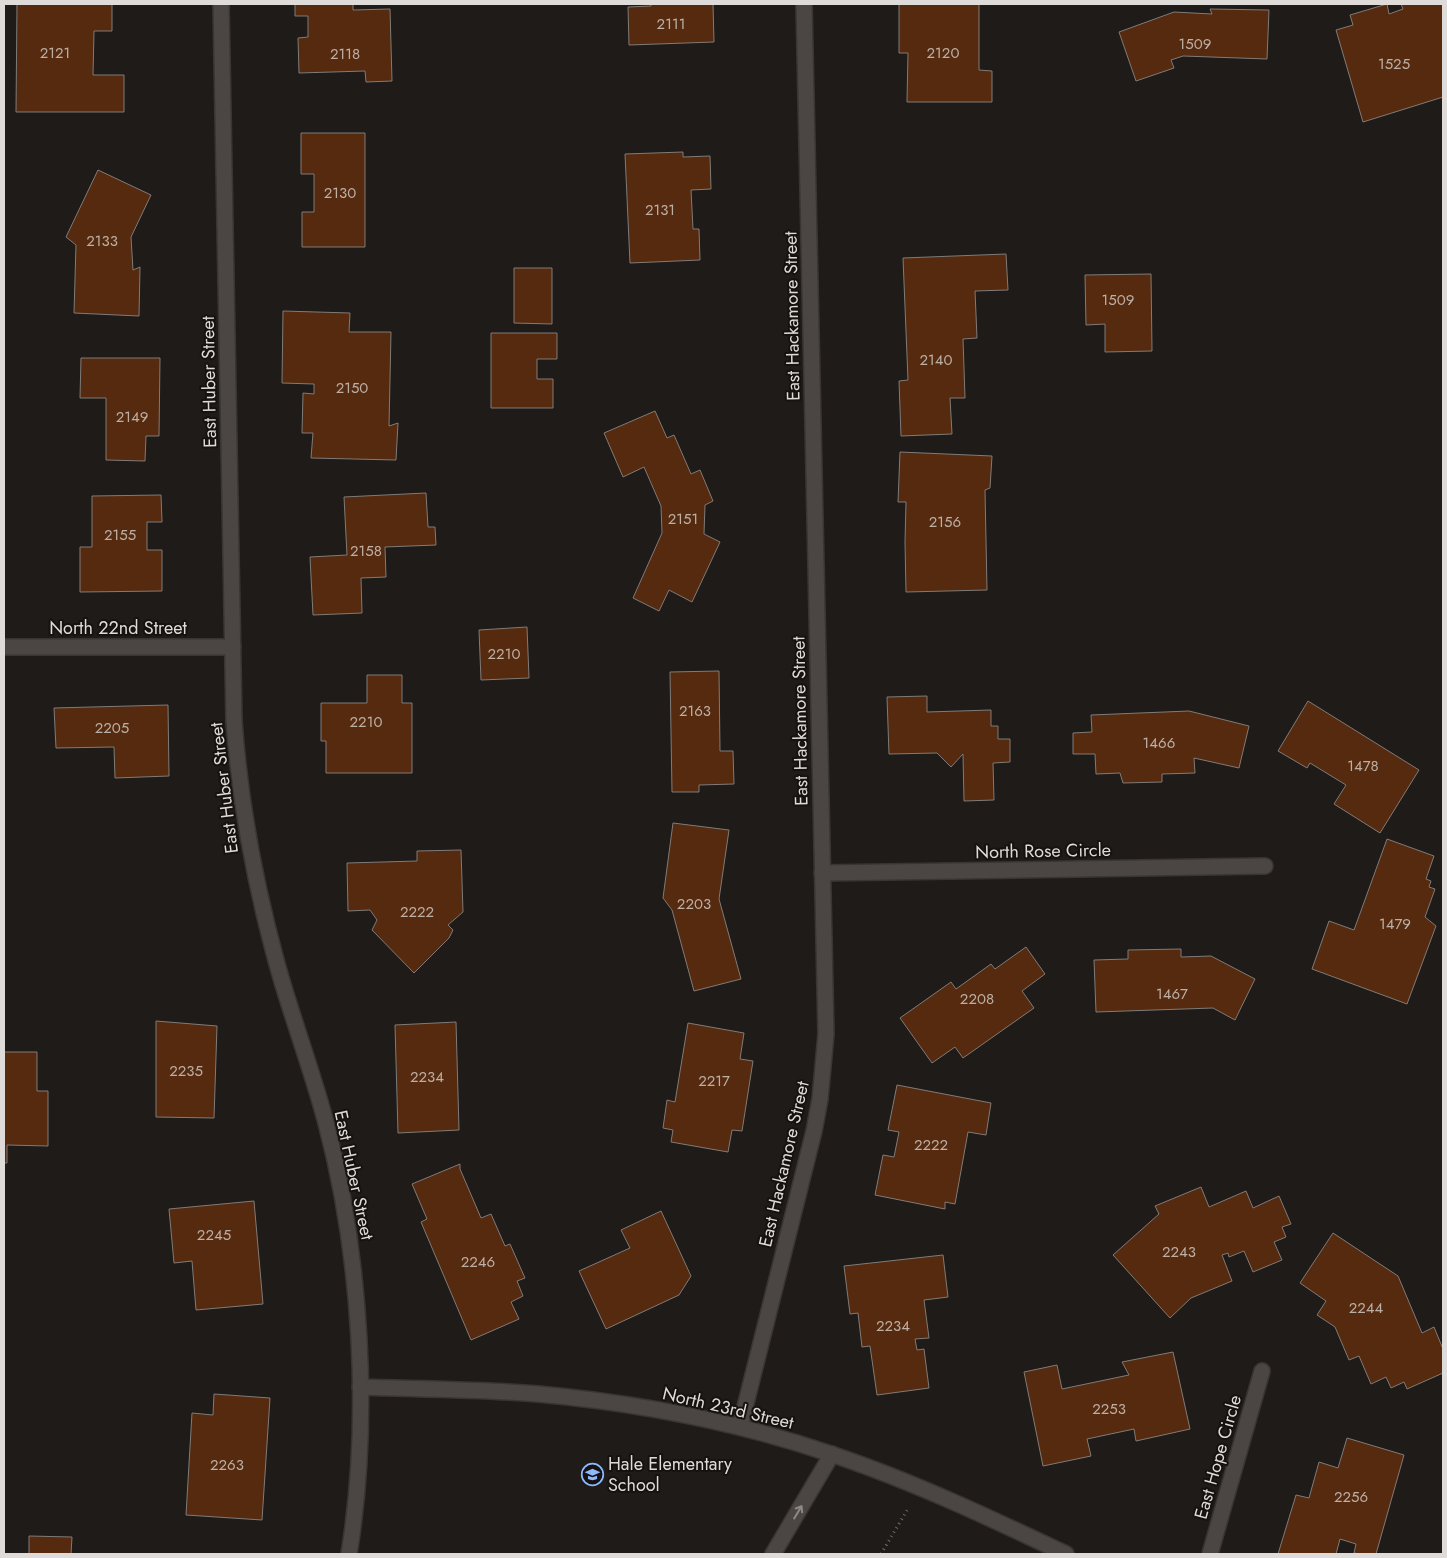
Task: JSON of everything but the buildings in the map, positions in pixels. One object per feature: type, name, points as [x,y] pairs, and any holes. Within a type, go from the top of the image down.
[{"type":"street","name":"East Huber Street","points":[[221,4],[234,721],[244,814],[264,915],[326,1122],[336,1163],[351,1251],[360,1387],[358,1470],[348,1554]]},
{"type":"street","name":"East Hackamore Street","points":[[740,1427],[814,1131],[820,1099],[826,1034],[804,4]]},
{"type":"street","name":"North 22nd Street","points":[[4,647],[233,647]]},
{"type":"street","name":"North Rose Circle","points":[[822,873],[1266,866]]},
{"type":"street","name":"East Hope Circle","points":[[1210,1554],[1262,1371]]},
{"type":"street","name":"North 23rd Street","points":[[360,1387],[493,1391],[585,1399],[664,1411],[740,1427],[832,1454],[921,1487],[1066,1554]]},
{"type":"street","points":[[773,1554],[832,1454]]},
{"type":"path","points":[[881,1554],[921,1487]]},
{"type":"place","name":"Hale Elementary School","points":[[592,1474]]}]
